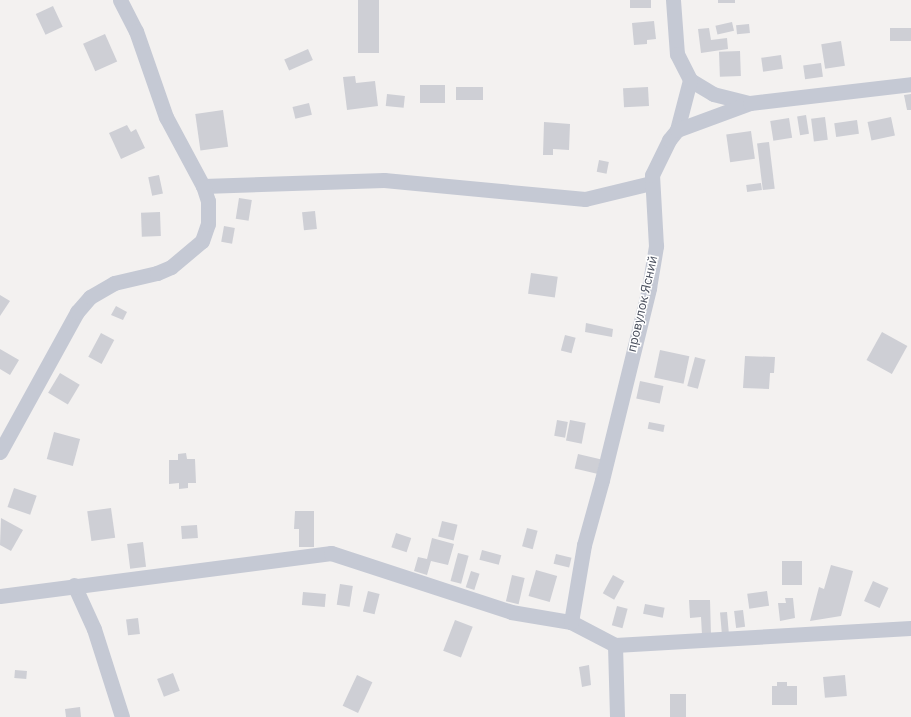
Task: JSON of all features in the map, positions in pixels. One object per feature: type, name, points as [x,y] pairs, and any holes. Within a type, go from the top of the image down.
[{"type":"street","points":[[0,452],[77,312],[90,297],[114,283],[143,278],[171,267],[202,241],[208,224],[208,201],[203,186],[166,117],[136,31],[120,0]]},
{"type":"street","points":[[673,0],[677,54],[690,80],[713,94],[750,103]]},
{"type":"street","points":[[677,130],[690,80]]},
{"type":"street","points":[[677,130],[750,103],[911,84]]},
{"type":"street","name":"провулок Ясний","points":[[571,622],[584,545],[602,480],[649,288],[656,246],[651,183],[662,151],[677,130]]},
{"type":"street","points":[[203,186],[384,180],[585,199],[651,183]]},
{"type":"street","points":[[0,596],[74,585],[331,553],[511,612],[571,622],[615,645],[911,628]]},
{"type":"street","points":[[74,585],[94,629],[122,717]]},
{"type":"street","points":[[615,645],[617,717]]},
{"type":"building","points":[[358,0],[379,0],[379,53],[358,53]]},
{"type":"building","points":[[630,0],[651,0],[651,8],[630,8]]},
{"type":"building","points":[[718,0],[735,0],[735,3],[718,3]]},
{"type":"building","points":[[53,6],[63,27],[46,35],[36,14]]},
{"type":"building","points":[[654,21],[656,39],[647,40],[647,44],[634,45],[632,23]]},
{"type":"building","points":[[732,22],[734,31],[717,35],[715,26]]},
{"type":"building","points":[[749,24],[750,33],[737,34],[736,25]]},
{"type":"building","points":[[709,28],[711,40],[727,38],[728,49],[701,53],[698,29]]},
{"type":"building","points":[[890,28],[911,28],[911,41],[890,41]]},
{"type":"building","points":[[105,34],[117,61],[95,71],[83,44]]},
{"type":"building","points":[[841,41],[845,66],[825,69],[821,44]]},
{"type":"building","points":[[308,49],[313,60],[289,71],[284,60]]},
{"type":"building","points":[[740,51],[741,76],[720,77],[719,52]]},
{"type":"building","points":[[781,55],[783,69],[763,72],[761,58]]},
{"type":"building","points":[[821,63],[823,77],[805,79],[803,66]]},
{"type":"building","points":[[355,76],[356,83],[375,81],[378,106],[347,110],[343,77]]},
{"type":"building","points":[[420,85],[445,85],[445,103],[420,103]]},
{"type":"building","points":[[456,87],[483,87],[483,100],[456,100]]},
{"type":"building","points":[[648,87],[649,106],[624,107],[623,88]]},
{"type":"building","points":[[387,94],[405,96],[404,108],[386,106]]},
{"type":"building","points":[[911,94],[911,110],[907,110],[904,95]]},
{"type":"building","points":[[309,103],[312,115],[295,119],[293,107]]},
{"type":"building","points":[[223,110],[228,147],[200,151],[195,114]]},
{"type":"building","points":[[806,115],[809,134],[800,135],[797,116]]},
{"type":"building","points":[[825,117],[828,140],[814,142],[811,119]]},
{"type":"building","points":[[891,117],[895,136],[871,141],[868,122]]},
{"type":"building","points":[[789,118],[792,138],[773,141],[770,121]]},
{"type":"building","points":[[857,120],[859,134],[836,137],[834,123]]},
{"type":"building","points":[[544,122],[570,124],[569,150],[553,149],[553,155],[543,155]]},
{"type":"building","points":[[127,125],[131,132],[136,129],[145,148],[121,159],[109,133]]},
{"type":"building","points":[[751,131],[755,159],[730,162],[726,134]]},
{"type":"building","points":[[769,142],[775,189],[763,190],[757,143]]},
{"type":"building","points":[[599,160],[609,162],[607,174],[597,172]]},
{"type":"building","points":[[159,175],[163,194],[152,196],[148,177]]},
{"type":"building","points":[[761,183],[762,190],[747,192],[746,185]]},
{"type":"building","points":[[239,198],[252,200],[249,221],[236,219]]},
{"type":"building","points":[[315,211],[317,229],[304,230],[302,212]]},
{"type":"building","points":[[160,212],[161,236],[142,237],[141,213]]},
{"type":"building","points":[[224,226],[235,228],[232,244],[221,242]]},
{"type":"building","points":[[531,273],[558,277],[555,298],[528,294]]},
{"type":"building","points":[[0,295],[10,301],[0,316]]},
{"type":"building","points":[[116,306],[127,312],[123,320],[111,315]]},
{"type":"building","points":[[586,323],[613,329],[612,337],[585,332]]},
{"type":"building","points":[[882,332],[907,346],[892,374],[866,360]]},
{"type":"building","points":[[101,333],[114,340],[102,364],[88,357]]},
{"type":"building","points":[[565,335],[576,338],[571,353],[561,350]]},
{"type":"building","points":[[0,349],[19,360],[10,375],[0,369]]},
{"type":"building","points":[[660,350],[689,356],[684,384],[654,377]]},
{"type":"building","points":[[745,356],[775,357],[774,373],[770,373],[769,389],[743,388]]},
{"type":"building","points":[[695,357],[706,360],[698,389],[687,386]]},
{"type":"building","points":[[60,373],[80,385],[68,405],[48,393]]},
{"type":"building","points":[[640,381],[663,386],[660,404],[636,399]]},
{"type":"building","points":[[557,420],[568,422],[565,438],[554,436]]},
{"type":"building","points":[[570,420],[586,423],[582,444],[566,441]]},
{"type":"building","points":[[649,422],[665,425],[663,432],[648,429]]},
{"type":"building","points":[[54,432],[80,439],[73,466],[47,459]]},
{"type":"building","points":[[186,453],[187,459],[195,459],[196,483],[188,483],[188,488],[179,489],[179,483],[169,484],[169,460],[178,460],[178,454]]},
{"type":"building","points":[[578,454],[600,459],[597,474],[575,469]]},
{"type":"building","points":[[14,488],[37,496],[30,515],[7,507]]},
{"type":"building","points":[[111,508],[115,538],[91,541],[87,511]]},
{"type":"building","points":[[295,511],[314,511],[314,547],[299,547],[299,529],[294,529]]},
{"type":"building","points":[[1,518],[23,530],[11,551],[0,545]]},
{"type":"building","points":[[442,521],[458,525],[454,540],[438,537]]},
{"type":"building","points":[[197,525],[198,538],[182,539],[181,526]]},
{"type":"building","points":[[527,528],[538,531],[533,549],[522,546]]},
{"type":"building","points":[[396,533],[411,538],[407,552],[391,547]]},
{"type":"building","points":[[432,538],[454,544],[448,565],[431,561],[427,575],[414,571],[418,557],[427,559]]},
{"type":"building","points":[[143,542],[146,567],[130,569],[127,544]]},
{"type":"building","points":[[482,550],[501,555],[499,565],[479,560]]},
{"type":"building","points":[[458,553],[469,556],[461,584],[450,581]]},
{"type":"building","points":[[556,554],[572,558],[569,568],[554,564]]},
{"type":"building","points":[[782,561],[802,561],[802,585],[782,585]]},
{"type":"building","points":[[831,565],[853,571],[841,616],[810,621],[819,587],[824,589]]},
{"type":"building","points":[[536,570],[557,576],[550,602],[529,596]]},
{"type":"building","points":[[471,571],[480,574],[474,590],[466,587]]},
{"type":"building","points":[[512,575],[525,578],[519,604],[506,601]]},
{"type":"building","points":[[613,575],[624,581],[614,600],[603,593]]},
{"type":"building","points":[[873,581],[889,588],[880,608],[864,601]]},
{"type":"building","points":[[340,584],[353,586],[350,607],[337,605]]},
{"type":"building","points":[[368,591],[380,594],[375,614],[363,611]]},
{"type":"building","points":[[767,591],[769,606],[749,609],[747,594]]},
{"type":"building","points":[[303,592],[326,594],[325,607],[302,605]]},
{"type":"building","points":[[785,598],[793,598],[795,618],[780,621],[778,603],[786,603]]},
{"type":"building","points":[[689,600],[710,600],[711,635],[702,635],[701,617],[690,618]]},
{"type":"building","points":[[645,604],[665,608],[663,618],[643,614]]},
{"type":"building","points":[[617,606],[628,609],[622,628],[612,625]]},
{"type":"building","points":[[743,610],[745,627],[736,628],[734,611]]},
{"type":"building","points":[[727,612],[729,637],[722,638],[720,613]]},
{"type":"building","points":[[138,618],[140,634],[128,635],[126,619]]},
{"type":"building","points":[[455,620],[473,627],[461,658],[443,651]]},
{"type":"building","points":[[589,665],[591,685],[582,687],[579,667]]},
{"type":"building","points":[[15,670],[27,671],[26,679],[14,678]]},
{"type":"building","points":[[173,673],[180,691],[164,697],[157,679]]},
{"type":"building","points":[[357,675],[372,682],[358,713],[343,706]]},
{"type":"building","points":[[845,675],[847,696],[825,698],[823,677]]},
{"type":"building","points":[[777,682],[787,682],[787,686],[797,686],[797,705],[772,705],[772,686],[777,686]]},
{"type":"building","points":[[670,694],[686,694],[686,717],[670,717]]},
{"type":"building","points":[[80,707],[81,717],[66,717],[65,709]]}]
